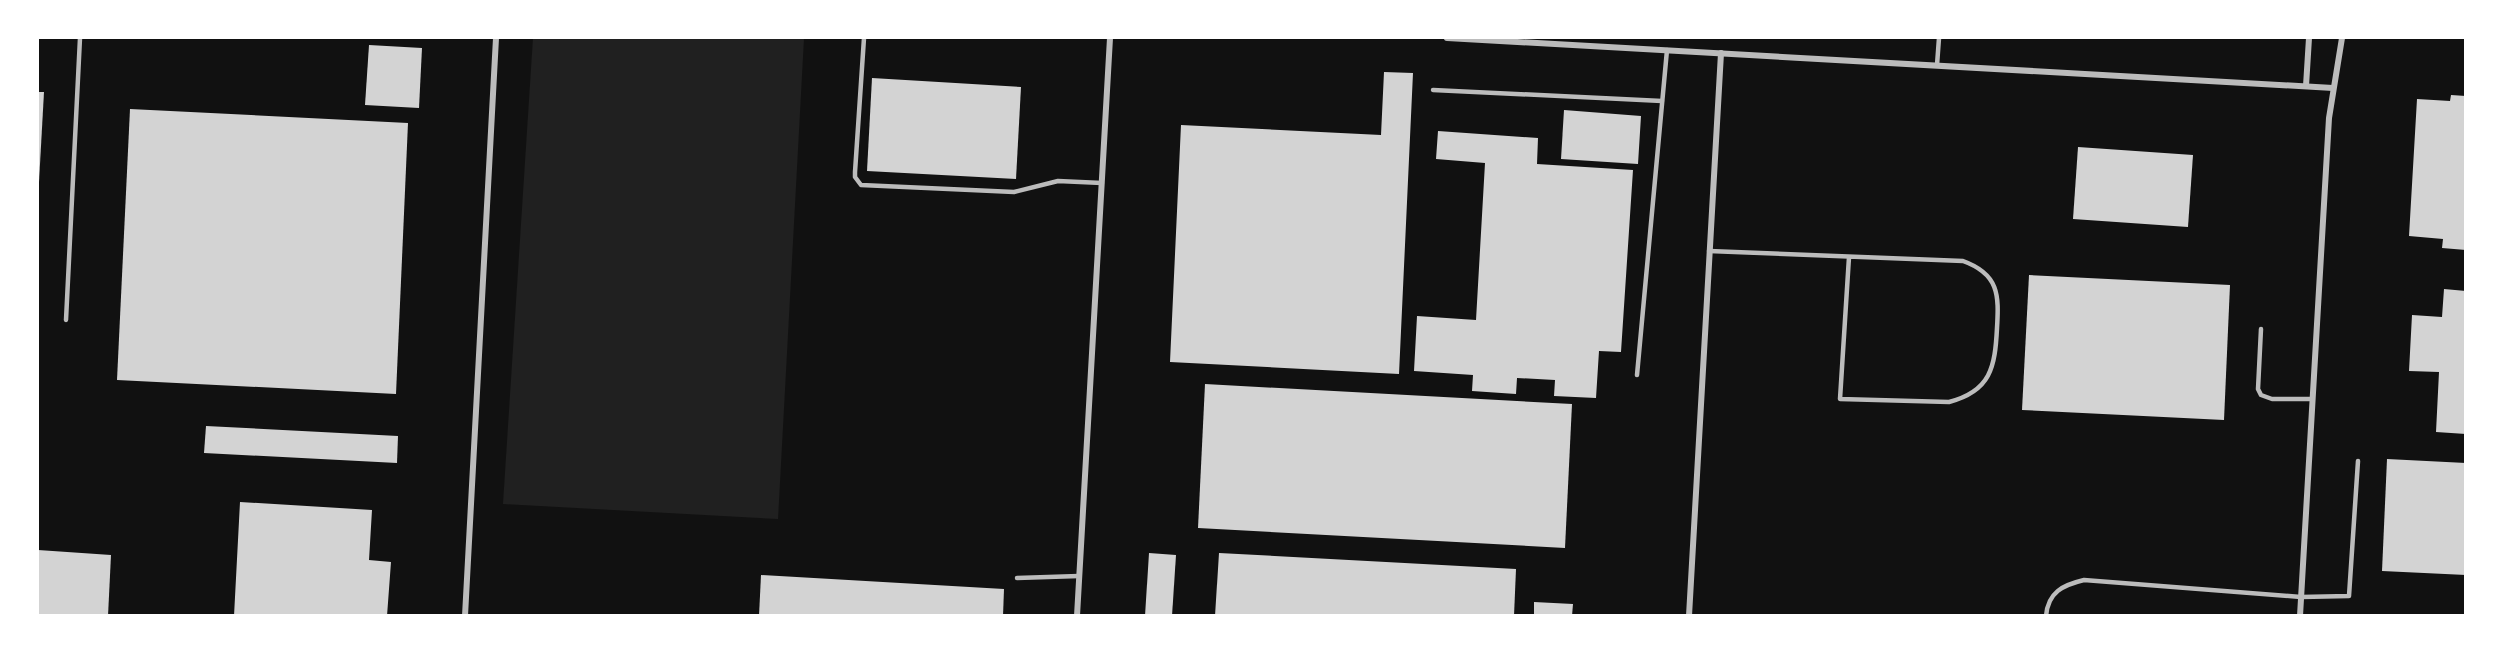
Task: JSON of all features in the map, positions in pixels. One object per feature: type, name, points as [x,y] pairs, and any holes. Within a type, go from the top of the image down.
[{"type":"street","points":[[465,615],[496,38]]},
{"type":"street","points":[[1077,615],[1110,38]]},
{"type":"street","points":[[1447,38],[2333,88]]},
{"type":"street","points":[[2306,86],[2309,38]]},
{"type":"street","points":[[2300,615],[2329,118],[2342,38]]},
{"type":"street","points":[[1689,615],[1721,53]]},
{"type":"lane","points":[[66,320],[80,38]]},
{"type":"lane","points":[[864,38],[855,172],[855,177],[861,185],[1014,192],[1058,181],[1102,183]]},
{"type":"lane","points":[[1937,65],[1939,38]]},
{"type":"lane","points":[[1637,375],[1667,50]]},
{"type":"lane","points":[[1433,90],[1662,101]]},
{"type":"lane","points":[[1709,251],[1963,261],[1982,270],[1995,287],[1999,297],[1996,359],[1983,384],[1962,399],[1949,402],[1840,399],[1849,257]]},
{"type":"lane","points":[[2261,328],[2258,389],[2261,395],[2272,399],[2311,399]]},
{"type":"lane","points":[[2046,615],[2047,603],[2055,593],[2066,585],[2084,580],[2301,597],[2349,596],[2358,461]]},
{"type":"lane","points":[[1017,578],[1079,576]]},
{"type":"shaded area","points":[[533,38],[804,38],[778,519],[503,504]]},
{"type":"building","points":[[369,45],[422,48],[419,108],[365,105]]},
{"type":"building","points":[[1384,72],[1413,73],[1399,374],[1170,362],[1181,125],[1381,135]]},
{"type":"building","points":[[872,78],[1021,87],[1016,179],[867,171]]},
{"type":"building","points":[[38,92],[44,92],[39,182],[38,182]]},
{"type":"building","points":[[2451,95],[2466,96],[2466,250],[2442,248],[2443,239],[2409,236],[2417,99],[2450,101]]},
{"type":"building","points":[[130,109],[408,123],[396,394],[117,380]]},
{"type":"building","points":[[1564,110],[1641,116],[1638,164],[1561,159]]},
{"type":"building","points":[[1438,131],[1538,138],[1537,164],[1633,170],[1621,352],[1599,351],[1596,398],[1554,396],[1555,380],[1517,378],[1516,394],[1472,391],[1473,375],[1414,371],[1417,316],[1476,320],[1485,163],[1436,159]]},
{"type":"building","points":[[2078,147],[2193,155],[2188,227],[2073,219]]},
{"type":"building","points":[[2029,275],[2230,285],[2224,420],[2022,410]]},
{"type":"building","points":[[2444,289],[2466,291],[2466,434],[2436,432],[2439,372],[2409,371],[2412,315],[2442,317]]},
{"type":"building","points":[[1205,384],[1572,404],[1565,548],[1198,528]]},
{"type":"building","points":[[206,426],[398,436],[397,463],[204,453]]},
{"type":"building","points":[[2387,459],[2466,463],[2466,575],[2382,571]]},
{"type":"building","points":[[240,502],[372,510],[369,560],[391,562],[387,616],[234,616]]},
{"type":"building","points":[[38,550],[111,555],[108,616],[38,615]]},
{"type":"building","points":[[1149,553],[1176,555],[1172,616],[1145,616]]},
{"type":"building","points":[[1219,553],[1516,569],[1514,616],[1215,616]]},
{"type":"building","points":[[761,575],[1004,589],[1003,616],[759,616]]},
{"type":"building","points":[[1534,602],[1573,604],[1572,616],[1534,616]]}]
